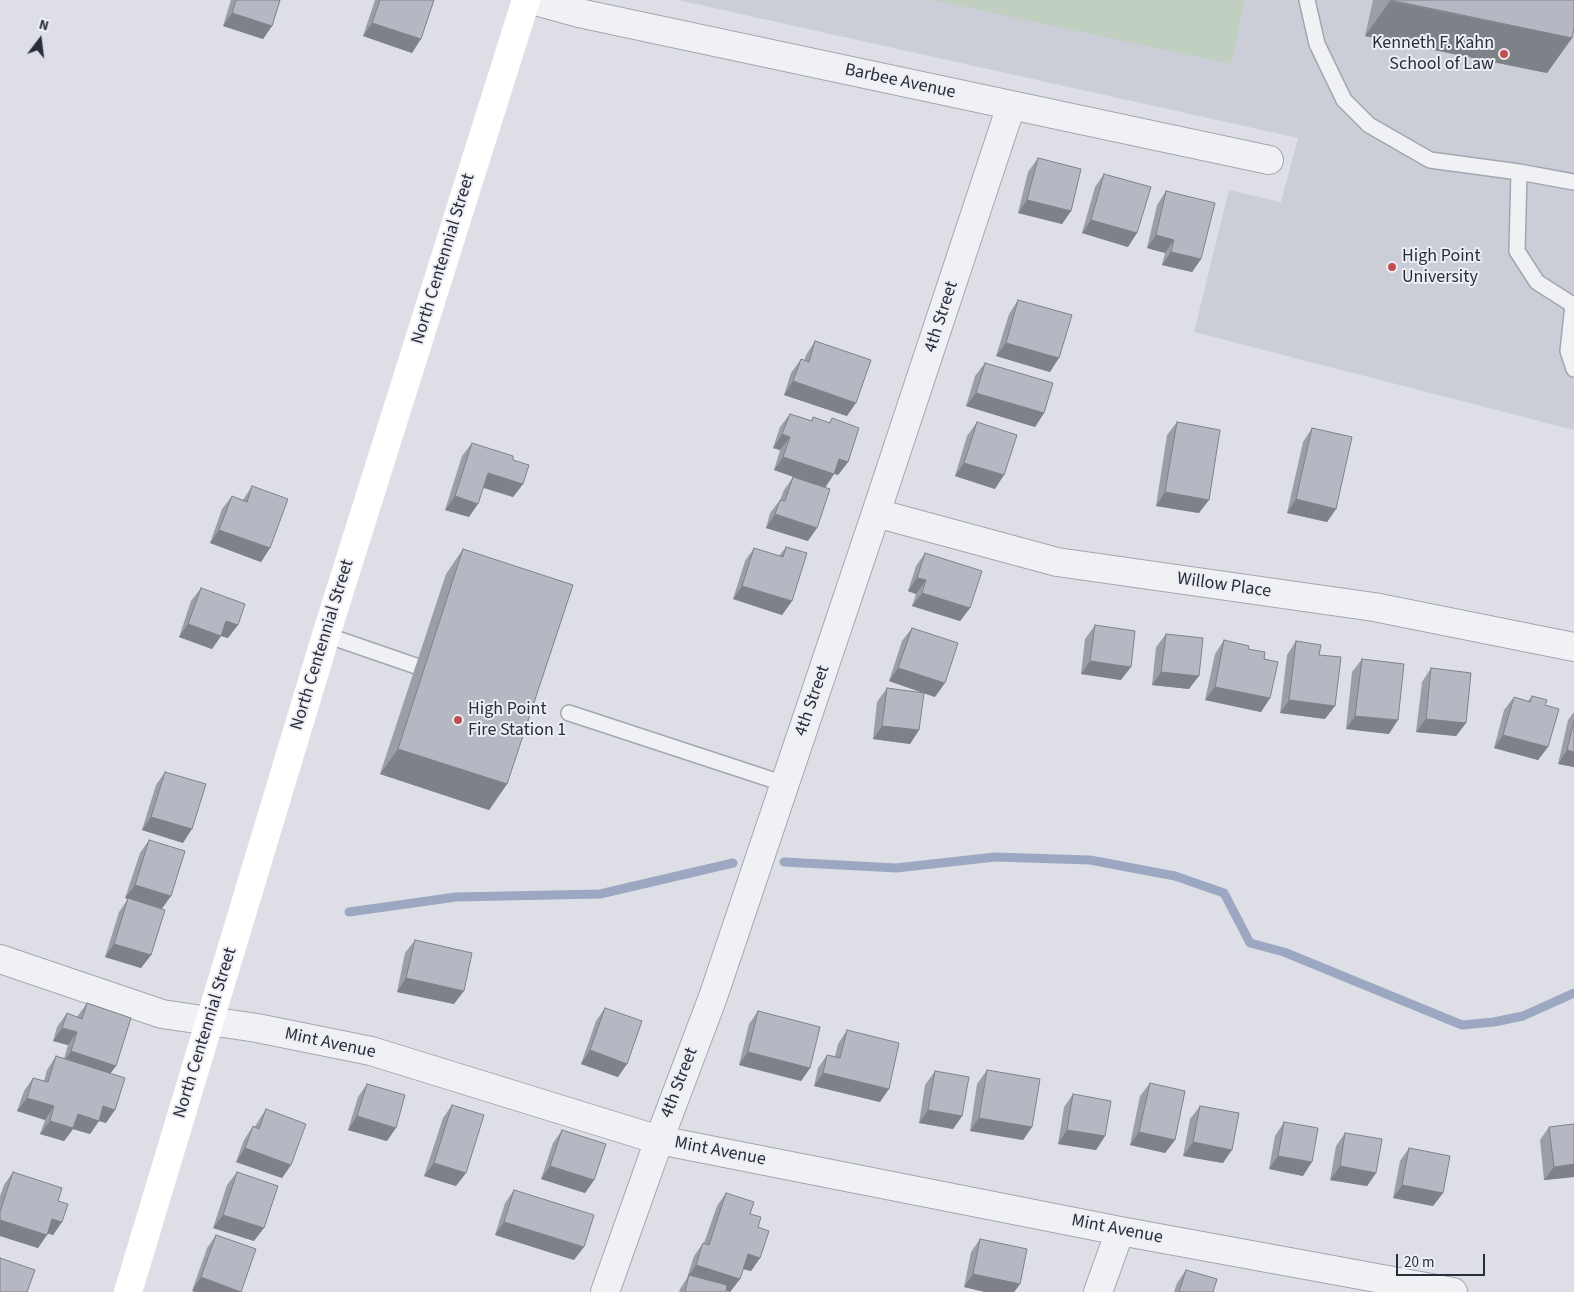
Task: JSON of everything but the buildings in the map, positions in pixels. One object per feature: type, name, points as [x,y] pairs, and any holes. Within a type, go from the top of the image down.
[{"type":"main road","name":"North Centennial Street","points":[[128,1292],[326,635],[526,0]]},
{"type":"street","name":"Barbee Avenue","points":[[532,0],[579,13],[1269,160]]},
{"type":"street","name":"4th Street","points":[[606,1292],[659,1140],[713,997],[1011,106]]},
{"type":"street","name":"Willow Place","points":[[876,513],[1057,562],[1374,607],[1574,647]]},
{"type":"street","name":"Mint Avenue","points":[[0,959],[162,1014],[257,1028],[371,1051],[659,1140],[1120,1231],[1453,1292]]},
{"type":"street","points":[[1098,1292],[1120,1231]]},
{"type":"lane","points":[[1307,0],[1317,44],[1340,92],[1344,100],[1369,125],[1430,160],[1519,172],[1574,182]]},
{"type":"lane","points":[[1519,172],[1517,251],[1537,282],[1574,305],[1568,351],[1574,369]]},
{"type":"lane","points":[[326,635],[416,666]]},
{"type":"lane","points":[[569,713],[785,784]]},
{"type":"shaded area","name":"High Point University","points":[[678,0],[1574,0],[1574,430],[1194,332],[1229,190],[1281,202],[1298,138]]},
{"type":"green space","points":[[933,0],[1245,0],[1231,64]]},
{"type":"waterway","points":[[784,862],[896,868],[995,857],[1090,860],[1175,876],[1224,893],[1250,943],[1284,952],[1462,1025],[1494,1022],[1523,1016],[1574,993]]},
{"type":"waterway","points":[[349,912],[456,897],[600,894],[733,863]]},
{"type":"place","name":"Kenneth F. Kahn School of Law","points":[[1504,54]]},
{"type":"place","name":"High Point University","points":[[1392,267]]},
{"type":"place","name":"High Point Fire Station 1","points":[[458,720]]}]
